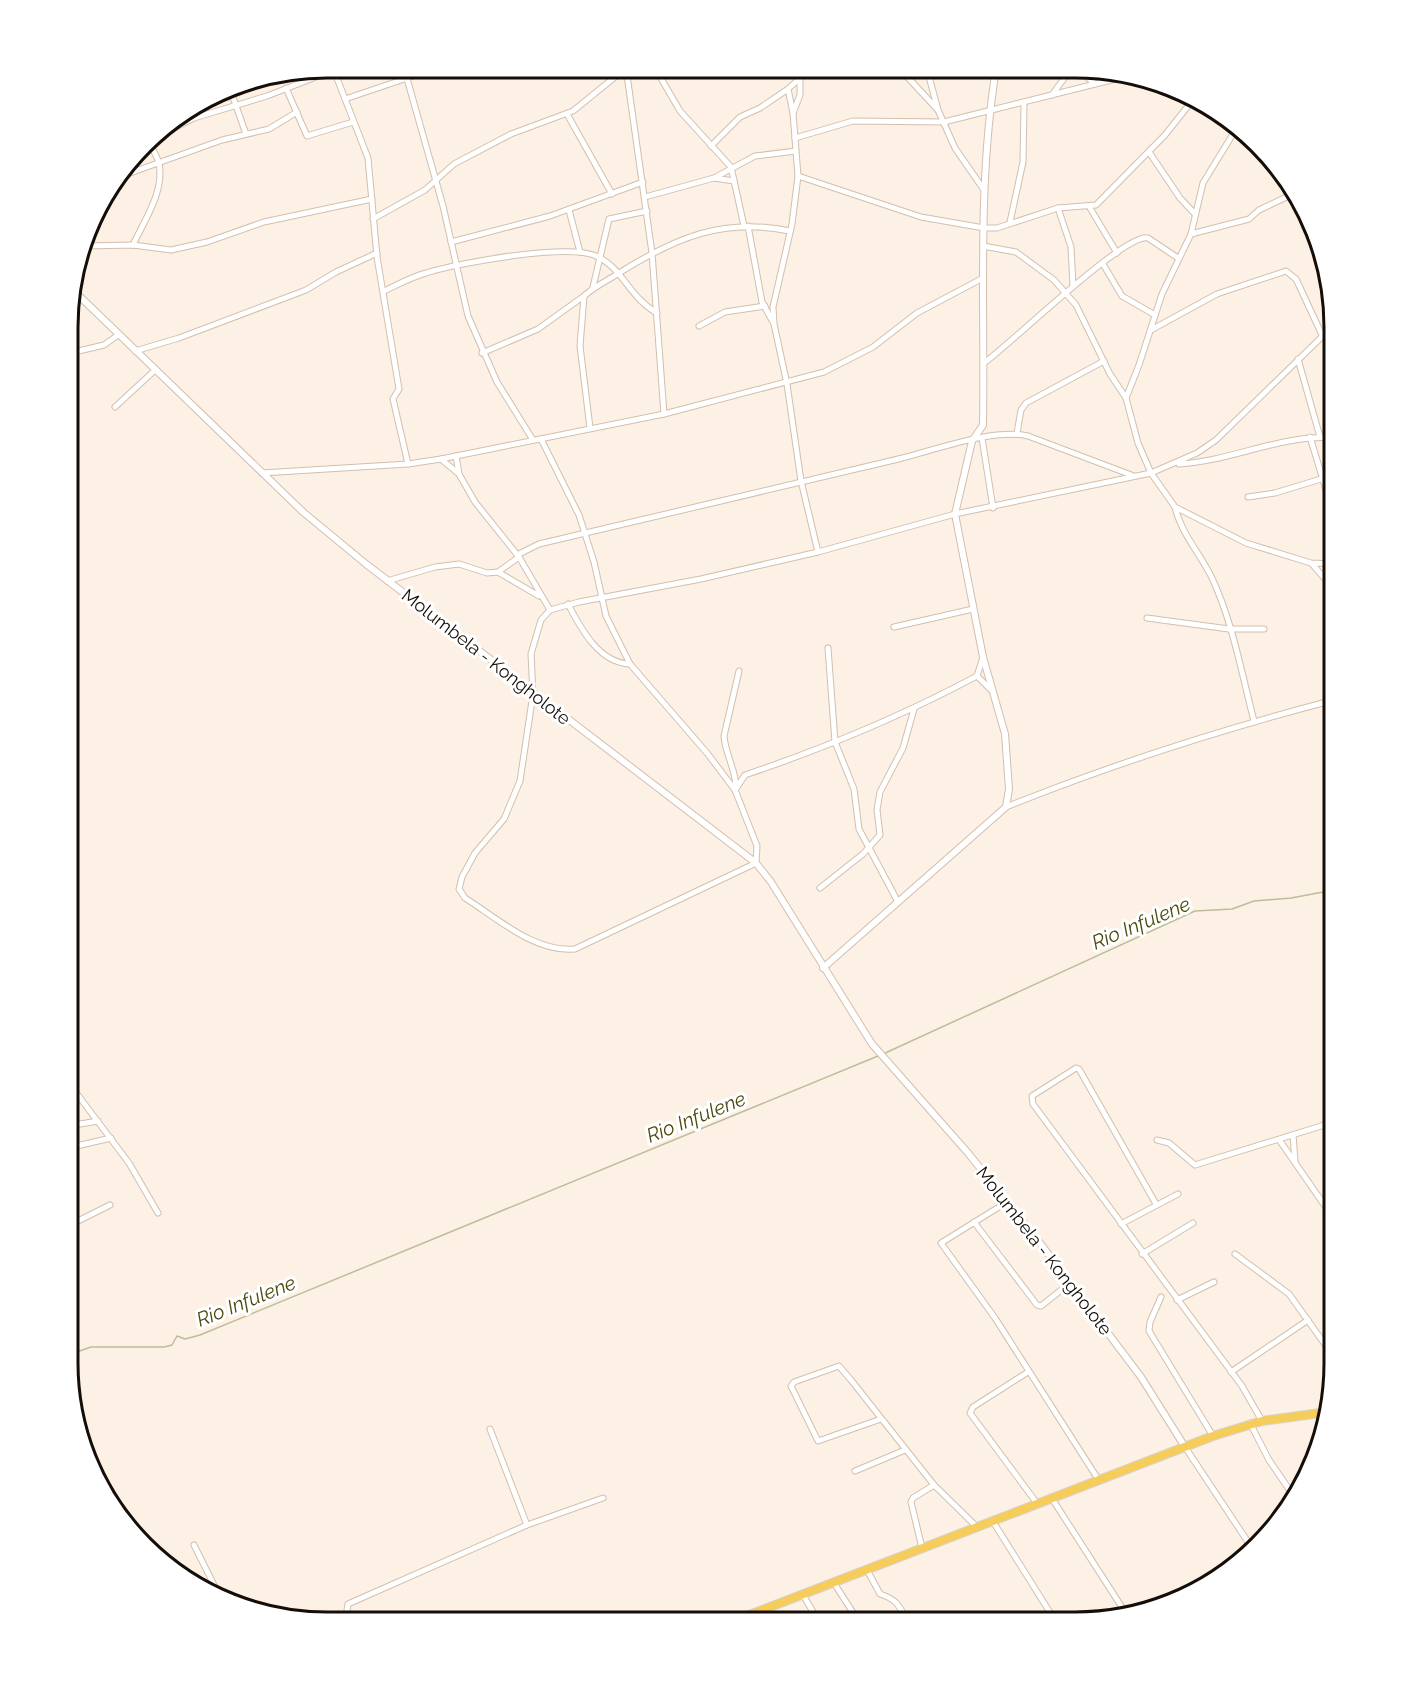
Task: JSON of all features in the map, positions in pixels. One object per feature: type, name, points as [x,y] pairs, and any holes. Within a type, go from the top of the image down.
[{"type":"highway","points":[[766,1612],[803,1594],[1036,1502],[1213,1436],[1262,1420],[1319,1413]]},
{"type":"street","points":[[338,78],[368,159],[377,253],[399,389],[393,399],[408,464]]},
{"type":"street","points":[[345,99],[408,78],[468,316],[482,353],[533,440]]},
{"type":"street","points":[[374,219],[435,182],[448,168],[484,148],[520,131],[567,114],[590,99],[614,78]]},
{"type":"street","points":[[628,78],[644,182],[652,253],[664,414]]},
{"type":"street","points":[[661,78],[675,103],[731,167],[764,306],[774,324]]},
{"type":"street","points":[[711,146],[740,117],[760,108],[788,89],[798,78]]},
{"type":"street","points":[[794,113],[800,95],[800,78]]},
{"type":"street","points":[[908,78],[938,110]]},
{"type":"street","points":[[929,78],[938,110],[956,147],[985,190]]},
{"type":"street","points":[[995,78],[989,113],[983,246],[983,425],[972,441],[955,514],[983,657],[992,680],[992,691],[1005,734],[1010,789],[1006,807]]},
{"type":"street","points":[[1052,96],[1064,78]]},
{"type":"street","points":[[190,119],[308,79]]},
{"type":"street","points":[[1089,79],[1095,84]]},
{"type":"street","points":[[795,138],[853,121],[944,122],[989,113],[1109,80]]},
{"type":"street","points":[[286,88],[308,136],[353,122]]},
{"type":"street","points":[[788,89],[794,113],[798,176],[790,231],[773,307],[774,324],[787,384],[801,481],[818,552]]},
{"type":"street","points":[[233,97],[246,134]]},
{"type":"street","points":[[1010,222],[1023,162],[1023,104]]},
{"type":"street","points":[[798,176],[921,217],[984,228],[997,228],[1058,208],[1090,208],[1104,199],[1149,152],[1188,106]]},
{"type":"street","points":[[131,173],[159,164],[172,156],[269,129],[297,112]]},
{"type":"street","points":[[567,114],[612,194]]},
{"type":"street","points":[[1126,398],[1155,315],[1178,258],[1191,234],[1194,213],[1207,175],[1233,134]]},
{"type":"street","points":[[133,245],[155,199],[159,164],[153,149]]},
{"type":"street","points":[[645,197],[714,178],[755,156],[796,152]]},
{"type":"street","points":[[1149,152],[1180,198],[1194,213]]},
{"type":"street","points":[[714,178],[734,181]]},
{"type":"street","points":[[451,242],[569,210],[644,182]]},
{"type":"street","points":[[1191,234],[1249,219],[1259,210],[1287,197]]},
{"type":"street","points":[[91,246],[133,245],[171,250],[207,242],[264,222],[372,199]]},
{"type":"street","points":[[1058,208],[1071,247],[1073,286]]},
{"type":"street","points":[[1090,208],[1117,253]]},
{"type":"street","points":[[569,210],[580,252]]},
{"type":"street","points":[[593,287],[602,259],[609,219],[647,211]]},
{"type":"street","points":[[482,353],[538,329],[593,287],[652,253],[694,234],[746,226],[790,231]]},
{"type":"street","points":[[984,363],[1017,338],[1065,291],[1131,241],[1143,237],[1178,258]]},
{"type":"street","points":[[983,246],[1016,252],[1065,291],[1083,314],[1104,361],[1126,398],[1138,443],[1151,473],[1175,507],[1181,524],[1210,575],[1234,638],[1254,721]]},
{"type":"street","points":[[384,291],[423,273],[514,256],[580,252],[602,259],[618,274],[637,299],[657,313]]},
{"type":"street","points":[[135,351],[179,339],[297,294],[377,253]]},
{"type":"street","points":[[1103,264],[1122,296],[1155,315]]},
{"type":"street","points":[[541,439],[571,496],[603,597],[606,616],[630,664],[735,789],[757,846],[756,863],[575,949],[564,950],[526,938],[465,898],[459,889],[462,877],[476,854],[504,819],[520,781],[533,694],[531,654],[541,620],[550,610],[568,604],[603,597],[701,579],[818,552],[955,514],[993,508],[1151,473],[1197,453],[1216,440],[1322,335],[1296,279],[1286,271],[1217,294],[1151,330]]},
{"type":"street","points":[[262,473],[408,464],[441,459],[664,414],[787,384],[843,364],[873,347],[917,313],[983,278]]},
{"type":"street","points":[[584,296],[580,346],[590,428]]},
{"type":"street","name":"Molumbela - Kongholote","points":[[80,297],[154,371],[303,512],[387,581],[756,863],[771,882],[872,1044],[968,1153],[1070,1283],[1141,1377],[1185,1447]]},
{"type":"street","points":[[699,326],[725,312],[764,306],[773,307]]},
{"type":"street","points":[[78,351],[104,345],[118,334]]},
{"type":"street","points":[[1298,359],[1320,437]]},
{"type":"street","points":[[1017,433],[1021,410],[1026,403],[1104,361]]},
{"type":"street","points":[[115,406],[154,371]]},
{"type":"street","points":[[387,581],[453,564],[487,573],[498,572],[518,556],[539,544],[981,438],[1017,433],[1107,464],[1134,476]]},
{"type":"street","points":[[1310,437],[1324,485]]},
{"type":"street","points":[[1175,464],[1199,463],[1310,437],[1324,437]]},
{"type":"street","points":[[981,438],[993,508]]},
{"type":"street","points":[[1197,453],[1199,463]]},
{"type":"street","points":[[456,456],[459,474],[475,502],[518,556],[550,610]]},
{"type":"street","points":[[441,459],[459,474]]},
{"type":"street","points":[[1248,497],[1275,493],[1322,479]]},
{"type":"street","points":[[1175,507],[1246,543],[1311,563],[1324,564]]},
{"type":"street","points":[[1311,563],[1324,578]]},
{"type":"street","points":[[498,572],[541,597]]},
{"type":"street","points":[[568,604],[591,642],[609,657],[622,664],[630,664]]},
{"type":"street","points":[[894,627],[973,609]]},
{"type":"street","points":[[1147,618],[1229,629],[1264,629]]},
{"type":"street","points":[[828,648],[835,742],[854,789],[859,829],[898,902]]},
{"type":"street","points":[[724,774],[745,775],[914,710],[977,676],[983,657]]},
{"type":"street","points":[[735,789],[735,775],[724,736],[739,671]]},
{"type":"street","points":[[977,676],[992,691]]},
{"type":"street","points":[[823,968],[1006,807],[1072,780],[1254,721],[1324,703]]},
{"type":"street","points":[[820,888],[863,854],[880,835],[878,810],[880,792],[903,748],[914,710]]},
{"type":"street","points":[[735,789],[745,775]]},
{"type":"street","points":[[1156,1204],[1080,1069],[1076,1068],[1032,1096],[1031,1100],[1142,1254],[1231,1372],[1262,1420]]},
{"type":"street","points":[[78,1095],[111,1138],[158,1213]]},
{"type":"street","points":[[78,1124],[98,1121]]},
{"type":"street","points":[[1157,1140],[1169,1143],[1195,1165],[1280,1141],[1324,1125]]},
{"type":"street","points":[[1293,1136],[1295,1161]]},
{"type":"street","points":[[78,1146],[111,1138]]},
{"type":"street","points":[[1280,1141],[1324,1204]]},
{"type":"street","points":[[1121,1224],[1178,1194]]},
{"type":"street","points":[[1007,1202],[941,1243],[995,1318],[1098,1479]]},
{"type":"street","points":[[78,1221],[110,1205]]},
{"type":"street","points":[[974,1222],[1037,1305],[1041,1306],[1070,1283]]},
{"type":"street","points":[[1142,1254],[1193,1223]]},
{"type":"street","points":[[1234,1254],[1289,1294],[1324,1343]]},
{"type":"street","points":[[1177,1300],[1214,1282]]},
{"type":"street","points":[[1161,1297],[1150,1322],[1149,1331],[1213,1436]]},
{"type":"street","points":[[1231,1372],[1308,1320]]},
{"type":"street","points":[[881,1419],[816,1440],[790,1386],[794,1382],[839,1366],[934,1485],[976,1526]]},
{"type":"street","points":[[1028,1372],[973,1407],[970,1413],[1036,1502]]},
{"type":"street","points":[[1250,1423],[1269,1460],[1289,1490]]},
{"type":"street","points":[[490,1429],[527,1525]]},
{"type":"street","points":[[1185,1447],[1248,1542]]},
{"type":"street","points":[[855,1472],[905,1450]]},
{"type":"street","points":[[922,1548],[911,1502],[913,1498],[934,1485]]},
{"type":"street","points":[[1051,1497],[1122,1607]]},
{"type":"street","points":[[348,1612],[348,1604],[527,1525],[603,1498]]},
{"type":"street","points":[[992,1520],[1050,1612]]},
{"type":"street","points":[[194,1545],[214,1584]]},
{"type":"street","points":[[867,1570],[880,1594],[896,1601],[902,1612]]},
{"type":"street","points":[[834,1583],[853,1612]]},
{"type":"street","points":[[803,1594],[813,1612]]},
{"type":"waterway","name":"Rio Infulene","points":[[883,1054],[1195,911],[1232,909],[1254,901],[1291,898],[1324,892]]},
{"type":"waterway","name":"Rio Infulene","points":[[78,1352],[91,1347],[164,1347],[172,1345],[177,1336],[185,1339],[200,1335],[878,1056]]}]
